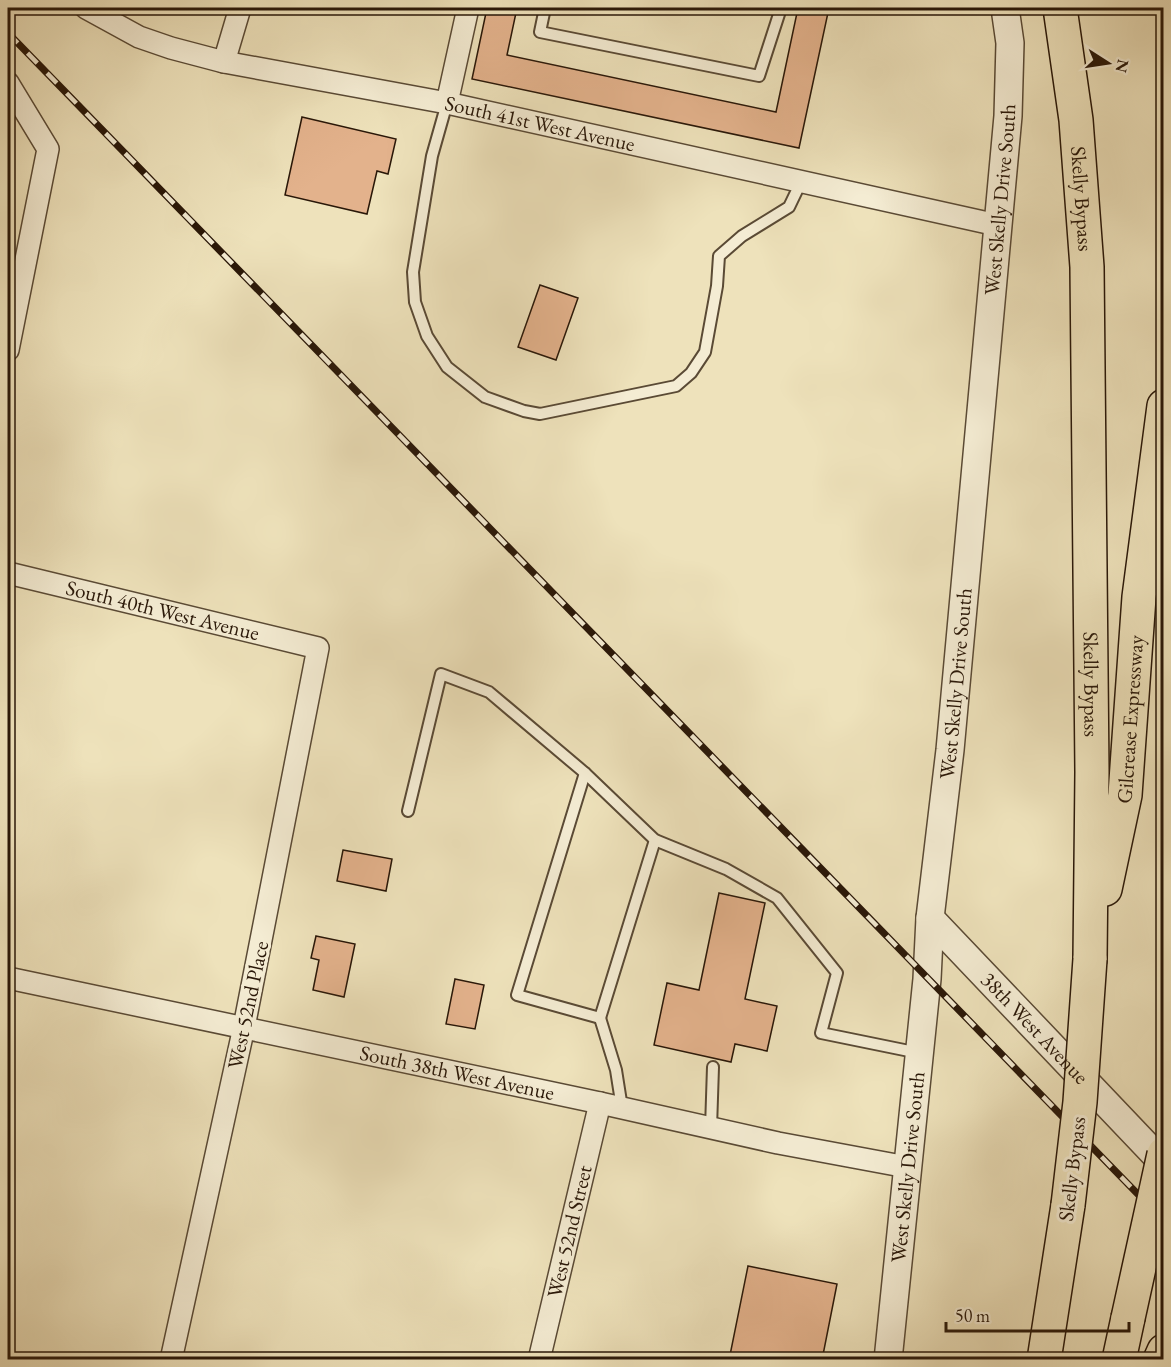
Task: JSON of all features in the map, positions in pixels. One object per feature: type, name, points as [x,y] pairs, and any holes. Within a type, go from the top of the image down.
[{"type":"highway","name":"Skelly Bypass","points":[[1044,1359],[1068,1205],[1080,1102],[1090,959],[1092,772],[1087,267],[1076,120],[1059,8]]},
{"type":"highway","name":"Gilcrease Expressway","points":[[1090,959],[1125,795],[1140,597],[1164,406]]},
{"type":"highway","points":[[1119,1359],[1164,1154]]},
{"type":"highway","points":[[1160,1359],[1164,1351]]},
{"type":"street","name":"South 41st West Avenue","points":[[87,8],[139,37],[224,62],[447,103],[997,225]]},
{"type":"street","points":[[224,62],[240,8]]},
{"type":"street","points":[[447,103],[468,8]]},
{"type":"street","name":"West Skelly Drive South","points":[[888,1359],[927,979],[930,918],[950,750],[1008,116],[1010,43],[1005,8]]},
{"type":"street","points":[[8,82],[48,149],[8,350]]},
{"type":"street","name":"South 40th West Avenue","points":[[8,573],[318,648]]},
{"type":"street","name":"West 52nd Place","points":[[171,1359],[244,1027],[318,648]]},
{"type":"street","name":"38th West Avenue","points":[[930,918],[1164,1164]]},
{"type":"street","name":"South 38th West Avenue","points":[[8,978],[600,1103],[778,1143],[907,1167]]},
{"type":"street","name":"West 52nd Street","points":[[539,1359],[600,1103]]},
{"type":"lane","points":[[545,8],[540,32],[759,76],[781,8]]},
{"type":"lane","points":[[447,103],[432,156],[413,272],[416,302],[426,336],[447,367],[485,397],[524,411],[540,414],[676,386],[691,373],[705,352],[717,286],[719,256],[742,236],[789,207],[801,182]]},
{"type":"lane","points":[[408,812],[441,674],[489,692],[585,773],[655,840],[726,869],[777,898],[837,973],[821,1033],[919,1053]]},
{"type":"lane","points":[[585,773],[517,995],[600,1018]]},
{"type":"lane","points":[[622,1108],[616,1070],[600,1018],[655,840]]},
{"type":"lane","points":[[711,1128],[713,1067]]},
{"type":"building","points":[[487,8],[517,8],[507,55],[776,112],[798,8],[829,8],[799,148],[472,79]]},
{"type":"building","points":[[302,117],[396,139],[388,174],[377,171],[367,214],[285,195]]},
{"type":"building","points":[[540,285],[578,298],[556,360],[518,347]]},
{"type":"building","points":[[343,850],[392,859],[386,891],[337,881]]},
{"type":"building","points":[[719,893],[765,903],[745,999],[777,1006],[767,1051],[735,1044],[731,1062],[654,1045],[667,983],[699,990]]},
{"type":"building","points":[[316,936],[355,944],[344,997],[313,990],[319,960],[311,958]]},
{"type":"building","points":[[455,979],[484,985],[475,1029],[446,1024]]},
{"type":"building","points":[[748,1266],[837,1284],[822,1360],[729,1360]]},
{"type":"railway","points":[[8,33],[1164,1221]]}]
